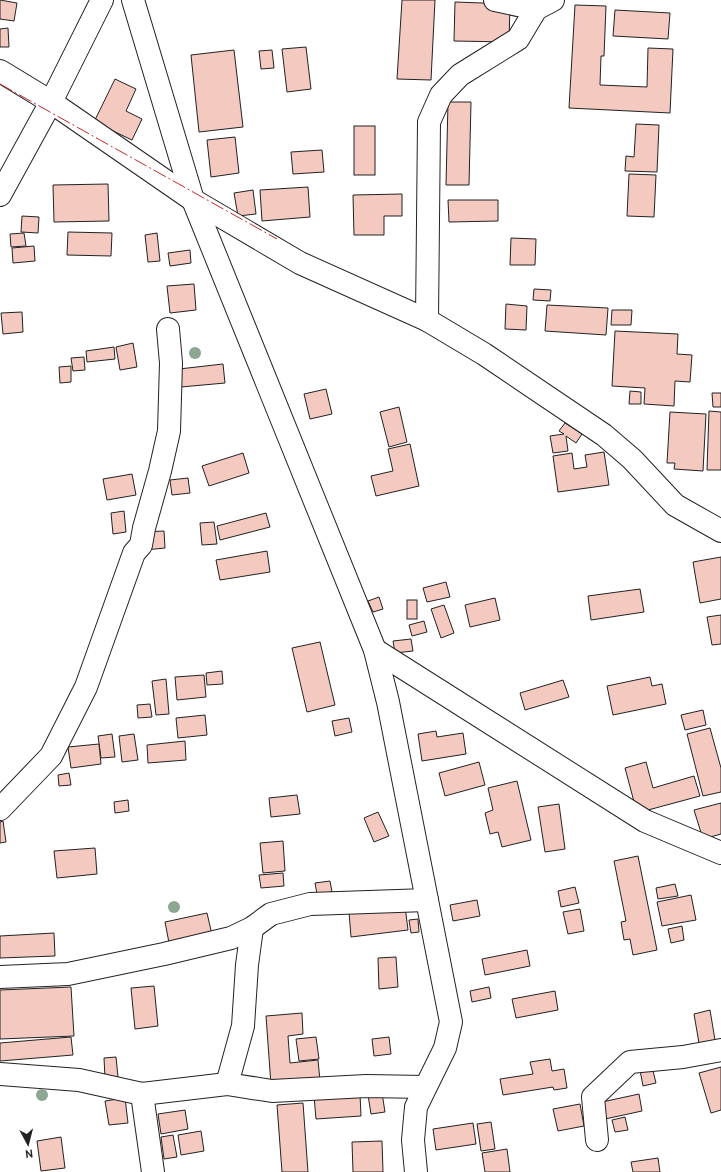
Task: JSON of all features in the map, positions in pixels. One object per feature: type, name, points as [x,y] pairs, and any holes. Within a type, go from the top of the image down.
[{"type":"street","points":[[0,194],[51,102],[102,0]]},
{"type":"street","points":[[133,0],[193,200],[375,650],[388,702],[451,1022],[445,1048],[416,1107],[413,1140],[416,1172]]},
{"type":"street","points":[[495,0],[544,4]]},
{"type":"street","points":[[428,320],[428,122],[441,95],[460,75],[518,39],[544,4]]},
{"type":"street","points":[[0,71],[51,102],[193,200],[300,263],[428,320],[484,354],[604,435],[632,459],[676,505],[721,531]]},
{"type":"street","points":[[0,809],[51,756],[86,687],[134,553],[141,545],[169,430],[171,363],[168,329]]},
{"type":"street","points":[[375,650],[645,821],[721,853]]},
{"type":"street","points":[[0,977],[68,974],[164,954],[231,938],[252,928],[271,914],[310,904],[427,900]]},
{"type":"street","points":[[227,1084],[242,1026],[252,928]]},
{"type":"street","points":[[596,1140],[593,1097],[630,1062],[683,1057],[721,1050]]},
{"type":"street","points":[[0,1074],[79,1080],[142,1094],[227,1084],[272,1091],[366,1086],[425,1087]]},
{"type":"street","points":[[142,1094],[153,1172]]},
{"type":"building","points":[[0,0],[17,3],[14,21],[0,19]]},
{"type":"building","points":[[402,0],[435,0],[431,80],[397,79]]},
{"type":"building","points":[[455,2],[510,4],[509,42],[454,41]]},
{"type":"building","points":[[575,5],[606,6],[604,56],[601,56],[600,85],[647,87],[648,48],[673,49],[670,113],[569,108]]},
{"type":"building","points":[[615,10],[670,13],[668,39],[613,36]]},
{"type":"building","points":[[8,28],[9,47],[0,47],[0,29]]},
{"type":"building","points":[[306,47],[311,89],[287,92],[282,49]]},
{"type":"building","points":[[234,50],[243,127],[199,132],[191,55]]},
{"type":"building","points":[[272,50],[274,68],[261,69],[259,51]]},
{"type":"building","points":[[115,79],[136,89],[126,111],[142,119],[132,140],[94,122]]},
{"type":"building","points":[[448,102],[471,102],[469,185],[446,185]]},
{"type":"building","points":[[636,124],[659,125],[657,172],[625,171],[626,156],[634,157]]},
{"type":"building","points":[[354,126],[375,126],[375,175],[354,175]]},
{"type":"building","points":[[235,137],[239,173],[211,177],[207,140]]},
{"type":"building","points":[[322,150],[324,172],[293,174],[291,152]]},
{"type":"building","points":[[629,174],[656,175],[654,217],[627,216]]},
{"type":"building","points":[[108,184],[109,221],[54,222],[53,185]]},
{"type":"building","points":[[308,187],[310,217],[262,221],[260,190]]},
{"type":"building","points":[[253,190],[256,214],[238,216],[234,193]]},
{"type":"building","points":[[402,194],[402,216],[384,216],[384,235],[354,235],[353,195]]},
{"type":"building","points":[[448,200],[498,200],[498,221],[449,222]]},
{"type":"building","points":[[22,216],[39,217],[38,233],[21,232]]},
{"type":"building","points":[[68,232],[112,233],[111,256],[67,255]]},
{"type":"building","points":[[24,233],[26,246],[11,247],[10,234]]},
{"type":"building","points":[[157,233],[160,261],[148,262],[145,235]]},
{"type":"building","points":[[511,238],[536,239],[535,265],[510,265]]},
{"type":"building","points":[[34,246],[35,261],[13,263],[12,248]]},
{"type":"building","points":[[190,250],[191,263],[170,266],[168,253]]},
{"type":"building","points":[[194,284],[196,310],[170,313],[167,286]]},
{"type":"building","points":[[534,289],[551,290],[550,301],[533,300]]},
{"type":"building","points":[[506,304],[527,306],[526,330],[505,329]]},
{"type":"building","points":[[547,305],[608,308],[606,335],[545,331]]},
{"type":"building","points":[[612,310],[632,310],[631,325],[611,325]]},
{"type":"building","points":[[22,312],[23,332],[3,334],[1,313]]},
{"type":"building","points":[[615,331],[678,334],[677,354],[692,355],[690,382],[675,381],[674,406],[644,404],[645,388],[612,386]]},
{"type":"building","points":[[133,343],[137,367],[120,370],[116,347]]},
{"type":"building","points":[[114,347],[115,359],[87,362],[86,351]]},
{"type":"building","points":[[84,357],[85,370],[73,371],[71,358]]},
{"type":"building","points":[[223,364],[225,383],[181,387],[179,369]]},
{"type":"building","points":[[71,366],[71,382],[60,383],[59,367]]},
{"type":"building","points":[[326,389],[332,414],[310,419],[304,394]]},
{"type":"building","points":[[630,391],[641,392],[641,404],[629,404]]},
{"type":"building","points":[[712,393],[721,393],[721,407],[713,407]]},
{"type":"building","points":[[399,407],[407,442],[389,447],[380,412]]},
{"type":"building","points":[[709,411],[721,412],[721,470],[707,470]]},
{"type":"building","points":[[670,412],[706,414],[703,471],[674,469],[675,463],[667,463]]},
{"type":"building","points":[[565,423],[582,434],[576,443],[566,436],[568,451],[553,453],[550,436],[564,434],[559,431]]},
{"type":"building","points":[[410,444],[419,486],[376,496],[371,476],[393,471],[388,449]]},
{"type":"building","points":[[604,452],[609,485],[558,492],[553,456],[572,453],[574,469],[587,467],[585,455]]},
{"type":"building","points":[[243,453],[249,473],[209,486],[202,466]]},
{"type":"building","points":[[132,474],[136,495],[107,500],[103,479]]},
{"type":"building","points":[[188,478],[190,493],[172,495],[170,480]]},
{"type":"building","points":[[124,511],[126,532],[113,534],[111,513]]},
{"type":"building","points":[[266,513],[270,527],[220,540],[217,526]]},
{"type":"building","points":[[214,522],[217,544],[202,545],[200,523]]},
{"type":"building","points":[[164,531],[165,548],[145,550],[144,532]]},
{"type":"building","points":[[267,551],[270,572],[220,580],[216,560]]},
{"type":"building","points":[[721,557],[721,599],[700,603],[693,562]]},
{"type":"building","points":[[446,582],[450,597],[427,602],[423,588]]},
{"type":"building","points":[[640,589],[644,612],[591,620],[588,596]]},
{"type":"building","points":[[379,597],[383,609],[373,612],[368,601]]},
{"type":"building","points":[[495,598],[500,620],[470,627],[465,605]]},
{"type":"building","points":[[407,600],[417,600],[417,619],[407,619]]},
{"type":"building","points":[[444,605],[454,633],[441,638],[431,609]]},
{"type":"building","points":[[721,615],[721,644],[712,645],[707,617]]},
{"type":"building","points":[[424,621],[427,632],[412,636],[409,625]]},
{"type":"building","points":[[411,639],[413,651],[395,653],[393,641]]},
{"type":"building","points":[[320,642],[335,705],[307,712],[292,648]]},
{"type":"building","points":[[222,671],[223,684],[207,685],[206,673]]},
{"type":"building","points":[[204,675],[206,697],[177,700],[175,677]]},
{"type":"building","points":[[650,677],[652,686],[662,684],[666,704],[613,715],[607,686]]},
{"type":"building","points":[[166,679],[169,714],[156,715],[152,681]]},
{"type":"building","points":[[563,680],[569,697],[525,710],[520,693]]},
{"type":"building","points":[[150,704],[152,717],[138,718],[137,705]]},
{"type":"building","points":[[703,710],[706,725],[685,730],[681,715]]},
{"type":"building","points":[[205,715],[207,735],[178,738],[176,718]]},
{"type":"building","points":[[349,718],[352,732],[335,736],[332,721]]},
{"type":"building","points":[[710,728],[721,768],[721,792],[703,796],[687,734]]},
{"type":"building","points":[[436,731],[437,737],[463,733],[466,754],[422,761],[418,734]]},
{"type":"building","points":[[112,734],[115,757],[101,758],[98,736]]},
{"type":"building","points":[[134,734],[138,760],[122,762],[119,736]]},
{"type":"building","points":[[185,741],[186,760],[148,763],[147,745]]},
{"type":"building","points":[[99,744],[101,764],[71,768],[68,747]]},
{"type":"building","points":[[479,762],[485,785],[445,796],[439,773]]},
{"type":"building","points":[[646,762],[653,788],[694,776],[700,796],[637,813],[625,768]]},
{"type":"building","points":[[69,773],[71,785],[59,786],[58,775]]},
{"type":"building","points":[[517,781],[531,840],[502,847],[498,832],[490,834],[485,813],[493,810],[488,788]]},
{"type":"building","points":[[297,795],[300,814],[271,817],[269,798]]},
{"type":"building","points":[[128,800],[129,811],[115,813],[114,802]]},
{"type":"building","points":[[721,803],[721,834],[703,839],[694,810]]},
{"type":"building","points":[[559,804],[565,849],[545,852],[538,807]]},
{"type":"building","points":[[378,812],[389,836],[374,842],[364,818]]},
{"type":"building","points":[[3,821],[6,842],[0,843],[0,822]]},
{"type":"building","points":[[283,841],[285,871],[263,873],[260,843]]},
{"type":"building","points":[[95,848],[97,874],[57,878],[54,851]]},
{"type":"building","points":[[638,856],[657,950],[633,955],[630,939],[624,940],[621,922],[626,921],[614,861]]},
{"type":"building","points":[[283,873],[284,886],[261,888],[259,875]]},
{"type":"building","points":[[330,881],[332,892],[317,894],[315,883]]},
{"type":"building","points":[[675,884],[678,896],[658,899],[656,888]]},
{"type":"building","points":[[575,887],[579,903],[561,907],[558,891]]},
{"type":"building","points":[[691,895],[696,920],[662,926],[657,902]]},
{"type":"building","points":[[477,900],[480,916],[453,921],[450,905]]},
{"type":"building","points":[[405,906],[408,930],[351,937],[349,912]]},
{"type":"building","points":[[580,909],[584,931],[568,934],[563,912]]},
{"type":"building","points":[[207,913],[213,939],[170,948],[165,922]]},
{"type":"building","points":[[418,919],[419,932],[411,933],[409,920]]},
{"type":"building","points":[[682,926],[684,940],[671,943],[668,929]]},
{"type":"building","points":[[54,933],[55,956],[0,958],[0,936]]},
{"type":"building","points":[[527,950],[530,966],[485,975],[482,959]]},
{"type":"building","points":[[396,957],[398,987],[379,989],[378,958]]},
{"type":"building","points":[[154,986],[158,1026],[135,1029],[131,988]]},
{"type":"building","points":[[71,987],[74,1036],[0,1039],[0,990]]},
{"type":"building","points":[[489,987],[491,998],[472,1002],[470,991]]},
{"type":"building","points":[[555,991],[558,1010],[516,1018],[512,999]]},
{"type":"building","points":[[710,1010],[716,1046],[700,1049],[694,1014]]},
{"type":"building","points":[[302,1013],[303,1034],[288,1036],[290,1063],[318,1060],[320,1081],[271,1085],[266,1016]]},
{"type":"building","points":[[71,1037],[73,1055],[0,1061],[0,1043]]},
{"type":"building","points":[[316,1037],[319,1059],[299,1061],[296,1039]]},
{"type":"building","points":[[389,1037],[391,1054],[374,1056],[372,1039]]},
{"type":"building","points":[[116,1057],[118,1077],[105,1078],[104,1058]]},
{"type":"building","points":[[550,1059],[552,1071],[564,1069],[567,1088],[554,1090],[553,1087],[503,1095],[500,1079],[533,1074],[530,1062]]},
{"type":"building","points":[[652,1067],[656,1083],[643,1086],[640,1070]]},
{"type":"building","points":[[721,1067],[721,1110],[711,1113],[699,1073]]},
{"type":"building","points":[[382,1093],[385,1112],[371,1114],[368,1095]]},
{"type":"building","points":[[360,1094],[361,1116],[316,1119],[314,1096]]},
{"type":"building","points":[[639,1094],[642,1111],[605,1119],[602,1102]]},
{"type":"building","points":[[125,1098],[128,1123],[109,1125],[105,1101]]},
{"type":"building","points":[[303,1103],[308,1172],[282,1172],[277,1105]]},
{"type":"building","points":[[580,1104],[584,1126],[558,1131],[553,1109]]},
{"type":"building","points":[[185,1110],[188,1129],[161,1134],[158,1114]]},
{"type":"building","points":[[625,1117],[628,1130],[615,1132],[612,1120]]},
{"type":"building","points":[[491,1122],[495,1149],[481,1151],[477,1124]]},
{"type":"building","points":[[473,1123],[476,1144],[436,1150],[433,1129]]},
{"type":"building","points":[[201,1131],[204,1151],[181,1155],[178,1135]]},
{"type":"building","points":[[173,1135],[177,1157],[164,1159],[161,1137]]},
{"type":"building","points":[[61,1137],[65,1168],[41,1171],[37,1141]]},
{"type":"building","points":[[382,1141],[383,1172],[353,1172],[352,1142]]},
{"type":"building","points":[[507,1149],[510,1172],[485,1172],[482,1153]]},
{"type":"building","points":[[658,1158],[660,1172],[633,1172],[631,1162]]},
{"type":"power","points":[[0,84],[277,239]]}]
